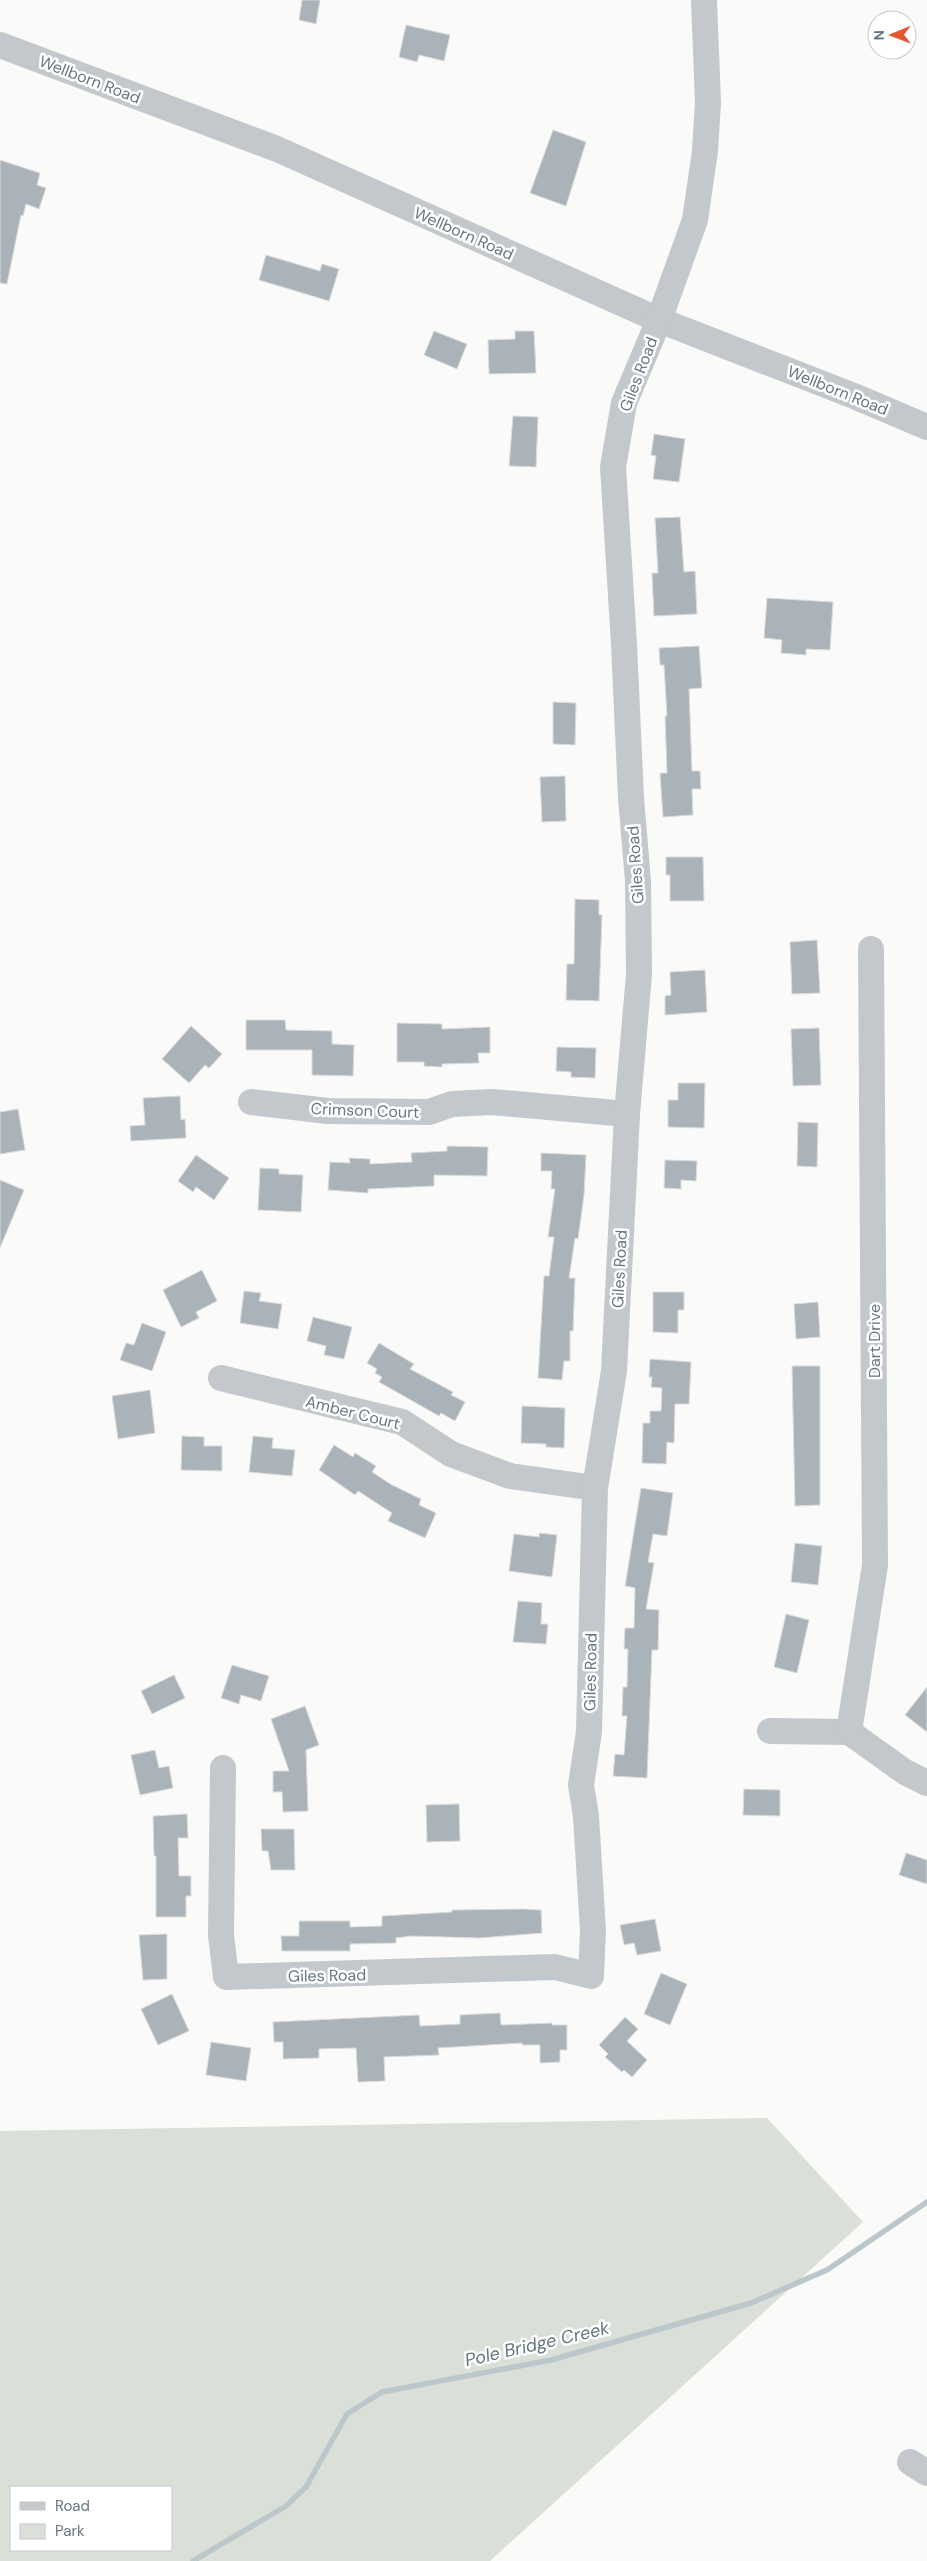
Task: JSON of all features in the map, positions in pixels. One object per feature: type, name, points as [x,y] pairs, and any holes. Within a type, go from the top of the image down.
[{"type":"street","name":"Giles Road","points":[[223,1768],[221,1935],[226,1977],[555,1968],[591,1976],[592,1921],[586,1816],[581,1785],[589,1732],[594,1488],[614,1371],[628,1114],[640,974],[638,880],[631,798],[624,634],[613,466],[624,403],[659,320],[695,220],[705,151],[708,103],[704,0]]},
{"type":"street","name":"Wellborn Road","points":[[0,45],[277,149],[659,320],[854,396],[927,427]]},
{"type":"street","name":"Dart Drive","points":[[849,1732],[875,1565],[871,949]]},
{"type":"street","name":"Crimson Court","points":[[251,1102],[328,1111],[428,1112],[452,1104],[492,1102],[628,1114]]},
{"type":"street","name":"Amber Court","points":[[221,1378],[402,1422],[452,1454],[510,1476],[594,1488]]},
{"type":"street","points":[[770,1731],[849,1732],[905,1772],[927,1784]]},
{"type":"green space","points":[[767,2118],[863,2222],[490,2561],[0,2561],[0,2131]]},
{"type":"building","points":[[302,0],[320,0],[316,24],[299,20]]},
{"type":"building","points":[[406,25],[450,35],[444,61],[419,55],[417,62],[399,57]]},
{"type":"building","points":[[553,130],[586,142],[566,206],[530,193]]},
{"type":"building","points":[[0,160],[40,173],[37,185],[46,188],[39,209],[26,204],[23,216],[21,215],[7,284],[0,283]]},
{"type":"building","points":[[266,255],[320,271],[322,264],[339,269],[329,301],[259,280]]},
{"type":"building","points":[[434,331],[467,344],[457,369],[424,355]]},
{"type":"building","points":[[515,331],[534,331],[536,373],[489,374],[488,340],[515,339]]},
{"type":"building","points":[[513,416],[538,417],[536,467],[509,466]]},
{"type":"building","points":[[654,434],[685,439],[679,482],[653,479],[656,456],[651,455]]},
{"type":"building","points":[[680,517],[684,572],[695,571],[697,614],[654,616],[652,573],[658,573],[655,518]]},
{"type":"building","points":[[767,598],[833,602],[830,650],[806,649],[806,655],[781,653],[782,640],[764,638]]},
{"type":"building","points":[[699,646],[702,688],[689,689],[692,771],[700,771],[701,789],[692,789],[693,815],[663,817],[660,773],[667,773],[665,716],[667,716],[664,665],[660,665],[659,648]]},
{"type":"building","points":[[553,702],[576,703],[575,745],[553,744]]},
{"type":"building","points":[[565,776],[566,821],[542,822],[540,777]]},
{"type":"building","points":[[666,857],[703,857],[704,901],[670,901],[670,875],[666,875]]},
{"type":"building","points":[[575,899],[599,900],[599,915],[602,915],[599,1001],[566,1000],[567,964],[574,964]]},
{"type":"building","points":[[817,940],[820,993],[792,994],[790,942]]},
{"type":"building","points":[[705,970],[707,1012],[665,1015],[665,996],[671,995],[670,972]]},
{"type":"building","points":[[246,1020],[285,1020],[286,1030],[332,1031],[332,1044],[354,1045],[353,1076],[312,1075],[312,1050],[246,1050]]},
{"type":"building","points":[[397,1023],[442,1024],[442,1029],[490,1027],[490,1053],[478,1053],[479,1063],[442,1064],[442,1067],[424,1066],[424,1062],[397,1062]]},
{"type":"building","points":[[191,1026],[222,1054],[209,1068],[205,1065],[189,1083],[162,1059]]},
{"type":"building","points":[[819,1028],[821,1085],[793,1086],[791,1029]]},
{"type":"building","points":[[557,1047],[596,1048],[595,1078],[571,1077],[571,1072],[556,1071]]},
{"type":"building","points":[[678,1083],[705,1083],[704,1128],[668,1127],[668,1100],[678,1100]]},
{"type":"building","points":[[180,1096],[181,1120],[185,1119],[186,1138],[131,1141],[130,1126],[145,1125],[143,1098]]},
{"type":"building","points":[[18,1109],[25,1150],[0,1154],[0,1112]]},
{"type":"building","points":[[798,1122],[818,1123],[817,1167],[797,1166]]},
{"type":"building","points":[[447,1146],[488,1147],[487,1176],[434,1175],[434,1186],[368,1189],[368,1193],[328,1190],[330,1162],[350,1163],[349,1158],[370,1159],[370,1164],[412,1162],[411,1153],[447,1151]]},
{"type":"building","points":[[541,1153],[586,1155],[584,1195],[578,1239],[575,1238],[569,1278],[575,1278],[573,1331],[570,1331],[570,1361],[564,1361],[562,1380],[538,1378],[544,1276],[549,1276],[554,1237],[548,1237],[555,1189],[551,1189],[552,1171],[541,1171]]},
{"type":"building","points":[[196,1155],[229,1178],[214,1200],[196,1187],[193,1192],[178,1181]]},
{"type":"building","points":[[665,1160],[697,1161],[696,1181],[681,1180],[681,1189],[664,1188]]},
{"type":"building","points":[[260,1168],[279,1169],[279,1174],[303,1175],[301,1212],[258,1210]]},
{"type":"building","points":[[0,1180],[24,1190],[0,1248]]},
{"type":"building","points":[[202,1270],[217,1301],[196,1312],[199,1318],[181,1327],[163,1290]]},
{"type":"building","points":[[244,1291],[261,1293],[259,1301],[282,1304],[278,1329],[240,1323]]},
{"type":"building","points":[[653,1292],[684,1292],[684,1310],[678,1310],[678,1333],[653,1332]]},
{"type":"building","points":[[818,1302],[820,1337],[796,1339],[794,1304]]},
{"type":"building","points":[[313,1317],[352,1327],[344,1359],[324,1355],[326,1346],[307,1341]]},
{"type":"building","points":[[142,1323],[166,1332],[152,1371],[120,1360],[126,1343],[134,1345]]},
{"type":"building","points":[[379,1343],[414,1364],[410,1369],[453,1392],[451,1395],[465,1402],[455,1421],[441,1413],[439,1416],[379,1382],[382,1377],[375,1373],[377,1369],[367,1363]]},
{"type":"building","points":[[650,1359],[691,1362],[689,1404],[675,1404],[674,1443],[667,1442],[666,1464],[642,1463],[643,1423],[650,1423],[650,1411],[661,1411],[662,1388],[651,1387],[652,1377],[649,1377]]},
{"type":"building","points":[[792,1366],[820,1366],[820,1505],[795,1506]]},
{"type":"building","points":[[150,1390],[155,1433],[118,1439],[112,1396]]},
{"type":"building","points":[[522,1406],[565,1408],[564,1448],[546,1447],[546,1444],[521,1443]]},
{"type":"building","points":[[182,1436],[204,1437],[204,1446],[222,1446],[222,1471],[181,1470]]},
{"type":"building","points":[[253,1436],[273,1438],[272,1448],[295,1450],[292,1476],[249,1472]]},
{"type":"building","points":[[334,1445],[353,1457],[355,1453],[376,1466],[372,1472],[392,1485],[421,1499],[419,1505],[436,1513],[425,1538],[388,1521],[392,1513],[358,1491],[355,1495],[319,1470]]},
{"type":"building","points":[[641,1488],[673,1493],[667,1536],[653,1534],[648,1562],[654,1563],[646,1609],[659,1610],[658,1650],[652,1650],[647,1778],[613,1776],[615,1754],[624,1755],[627,1716],[622,1716],[623,1687],[627,1687],[628,1649],[624,1649],[625,1628],[634,1628],[635,1588],[625,1586]]},
{"type":"building","points":[[539,1533],[557,1535],[552,1577],[509,1571],[514,1534],[539,1537]]},
{"type":"building","points":[[795,1543],[822,1546],[818,1585],[791,1582]]},
{"type":"building","points":[[518,1601],[542,1603],[541,1624],[548,1624],[546,1644],[513,1642]]},
{"type":"building","points":[[786,1614],[809,1620],[797,1673],[774,1667]]},
{"type":"building","points":[[232,1665],[269,1676],[261,1701],[241,1695],[239,1704],[221,1698]]},
{"type":"building","points":[[174,1675],[185,1698],[152,1714],[141,1691]]},
{"type":"building","points":[[927,1687],[927,1732],[905,1715]]},
{"type":"building","points":[[305,1706],[319,1745],[306,1750],[308,1811],[283,1812],[282,1792],[273,1792],[273,1771],[289,1771],[271,1719]]},
{"type":"building","points":[[155,1750],[159,1768],[169,1766],[173,1788],[140,1795],[131,1755]]},
{"type":"building","points":[[744,1789],[780,1790],[780,1816],[743,1815]]},
{"type":"building","points":[[459,1804],[460,1841],[427,1842],[426,1805]]},
{"type":"building","points":[[187,1814],[188,1838],[178,1838],[179,1876],[191,1876],[191,1896],[186,1896],[186,1917],[156,1917],[156,1856],[154,1856],[153,1816]]},
{"type":"building","points":[[261,1829],[294,1829],[295,1870],[271,1870],[268,1851],[262,1851]]},
{"type":"building","points":[[906,1853],[927,1860],[927,1884],[899,1875]]},
{"type":"building","points":[[452,1910],[541,1910],[542,1933],[480,1938],[411,1936],[396,1938],[396,1943],[350,1944],[350,1951],[282,1951],[281,1936],[299,1936],[299,1921],[350,1921],[350,1927],[382,1926],[382,1916],[452,1912]]},
{"type":"building","points":[[655,1919],[661,1951],[637,1955],[634,1943],[624,1945],[620,1925]]},
{"type":"building","points":[[167,1934],[167,1979],[143,1980],[139,1935]]},
{"type":"building","points":[[661,1973],[687,1984],[670,2025],[644,2014]]},
{"type":"building","points":[[172,1994],[189,2031],[158,2045],[141,2009]]},
{"type":"building","points":[[500,2013],[501,2025],[552,2023],[552,2025],[567,2025],[567,2050],[560,2050],[560,2062],[540,2063],[540,2045],[523,2045],[522,2043],[438,2048],[439,2055],[384,2057],[385,2081],[358,2082],[356,2048],[319,2049],[319,2058],[283,2059],[283,2042],[274,2042],[273,2022],[419,2015],[420,2026],[460,2024],[460,2015]]},
{"type":"building","points":[[625,2017],[638,2029],[627,2041],[647,2060],[632,2077],[624,2070],[622,2072],[605,2057],[608,2054],[599,2045]]},
{"type":"building","points":[[211,2042],[251,2048],[246,2081],[206,2075]]},
{"type":"waterway","name":"Pole Bridge Creek","points":[[193,2561],[286,2506],[306,2487],[347,2414],[382,2392],[551,2360],[751,2303],[827,2270],[927,2202]]}]
